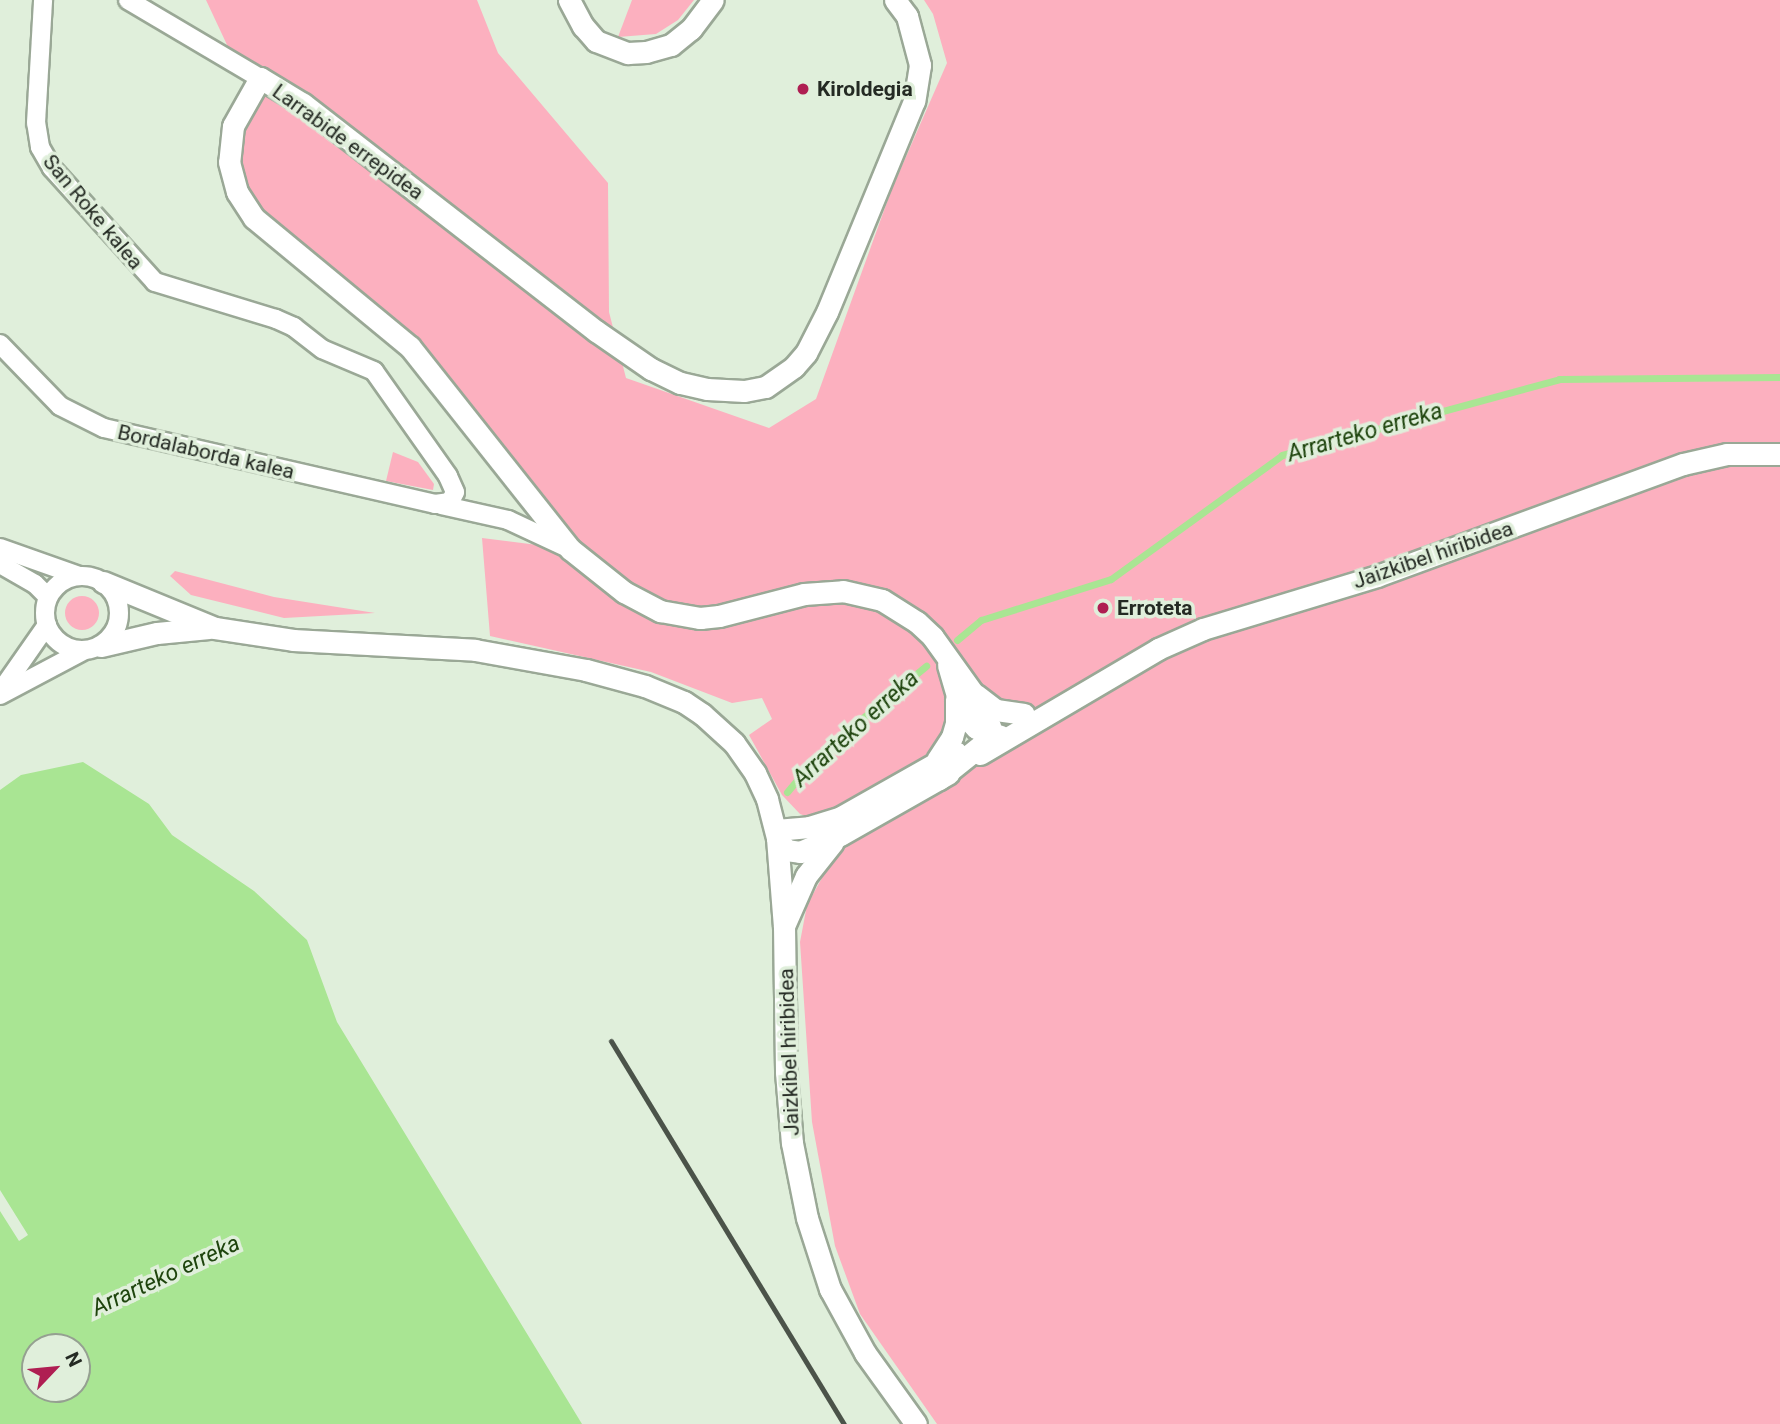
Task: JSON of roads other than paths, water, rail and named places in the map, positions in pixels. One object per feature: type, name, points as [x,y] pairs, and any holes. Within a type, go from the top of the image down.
[{"type":"street","name":"San Roke kalea","points":[[43,0],[36,123],[40,147],[52,168],[155,282],[276,319],[294,327],[322,349],[374,371],[452,481],[447,501]]},
{"type":"street","points":[[128,0],[260,78]]},
{"type":"street","points":[[569,0],[583,26],[596,41],[608,47],[637,52],[671,46],[691,29],[713,0]]},
{"type":"street","name":"Larrabide errepidea","points":[[895,0],[907,16],[920,65],[914,102],[827,312],[806,353],[778,380],[765,387],[744,391],[680,383],[651,369],[596,331],[303,104],[260,78],[240,109],[231,135],[232,177],[249,212],[410,347],[570,549],[624,593],[660,611],[700,618],[719,617],[804,594],[843,591],[881,600],[900,610],[925,629],[945,653],[964,693]]},
{"type":"street","name":"Bordalaborda kalea","points":[[0,344],[47,396],[88,422],[447,501],[517,523],[570,549]]},
{"type":"street","name":"Jaizkibel hiribidea","points":[[1093,686],[1024,714],[989,734],[984,744],[931,775],[840,835],[793,853],[780,845],[777,834],[841,817],[931,775],[1012,735],[1093,686],[1203,629],[1377,576],[1682,464],[1727,454],[1780,454]]},
{"type":"street","points":[[0,548],[103,582],[215,628],[293,640],[475,650],[586,670],[669,695],[702,713],[734,743],[755,772],[767,799],[777,834],[784,926]]},
{"type":"street","points":[[0,564],[40,587],[48,597]]},
{"type":"street","points":[[79,576],[61,582],[48,597],[45,616],[47,625],[62,644],[93,648],[117,627],[119,615],[112,591],[103,582]]},
{"type":"street","points":[[0,693],[47,625]]},
{"type":"street","points":[[0,693],[93,648],[157,633],[215,628]]},
{"type":"street","points":[[964,693],[996,710],[1024,714]]},
{"type":"street","points":[[964,693],[968,721],[989,734],[1012,735]]},
{"type":"street","points":[[931,775],[952,737],[957,708],[964,693]]},
{"type":"street","name":"Jaizkibel hiribidea","points":[[840,835],[806,876],[784,926],[788,1110],[807,1218],[823,1271],[846,1320],[916,1424]]},
{"type":"water","points":[[83,762],[149,804],[172,835],[254,891],[307,940],[337,1022],[582,1424],[0,1424],[0,1211],[19,1241],[28,1235],[0,1190],[0,790],[21,775]]},
{"type":"waterway","name":"Arrarteko erreka","points":[[957,640],[981,620],[1111,579],[1282,455],[1559,379],[1780,377]]},
{"type":"waterway","name":"Arrarteko erreka","points":[[787,792],[806,769],[926,666]]},
{"type":"railway","points":[[611,1041],[844,1424]]},
{"type":"place","name":"Kiroldegia","points":[[803,89]]},
{"type":"place","name":"Erroteta","points":[[1103,608]]}]
